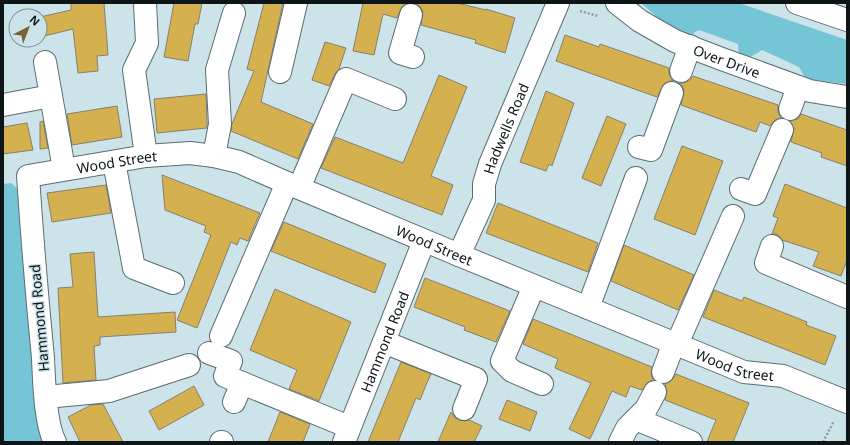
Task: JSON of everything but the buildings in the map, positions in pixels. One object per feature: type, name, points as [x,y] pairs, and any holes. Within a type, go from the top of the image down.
[{"type":"street","points":[[145,3],[147,43],[134,70],[146,156]]},
{"type":"street","points":[[280,72],[296,3]]},
{"type":"street","name":"Hadwells Road","points":[[459,255],[484,200],[484,184],[490,164],[558,3]]},
{"type":"street","name":"Over Drive","points":[[617,3],[640,21],[675,41],[810,91],[847,97]]},
{"type":"street","points":[[797,3],[847,20]]},
{"type":"street","points":[[214,156],[220,124],[217,70],[234,13]]},
{"type":"street","points":[[411,15],[400,53],[413,58]]},
{"type":"street","points":[[681,72],[690,46]]},
{"type":"street","points":[[45,62],[64,169]]},
{"type":"street","points":[[347,435],[238,393],[225,376],[231,361],[215,344],[346,79],[395,99]]},
{"type":"street","points":[[790,109],[798,87]]},
{"type":"street","points":[[639,146],[651,150],[672,93]]},
{"type":"street","points":[[3,105],[51,96]]},
{"type":"street","points":[[741,189],[755,194],[782,130]]},
{"type":"street","name":"Wood Street","points":[[29,192],[28,176],[146,156],[190,153],[214,156],[239,162],[424,241],[744,372],[783,376],[846,397]]},
{"type":"street","points":[[114,162],[134,268],[173,283]]},
{"type":"street","points":[[588,308],[636,178]]},
{"type":"street","name":"Hammond Road","points":[[29,192],[46,397],[52,435],[55,442]]},
{"type":"street","points":[[663,372],[733,216]]},
{"type":"street","name":"Hammond Road","points":[[347,435],[424,241]]},
{"type":"street","points":[[772,246],[766,263],[847,297]]},
{"type":"street","points":[[534,286],[502,361],[512,371],[542,384]]},
{"type":"street","points":[[384,342],[476,379],[464,409]]},
{"type":"street","points":[[46,397],[109,391],[189,365]]},
{"type":"street","points":[[620,442],[627,428],[646,409],[655,392]]},
{"type":"street","points":[[636,419],[691,442]]},
{"type":"shaded area","points":[[641,3],[739,3],[847,40],[847,84],[806,79],[799,67],[762,50],[747,59],[739,56],[738,44],[699,30],[687,37],[674,32]]},
{"type":"shaded area","points":[[11,183],[21,192],[43,442],[3,442],[3,184]]}]
